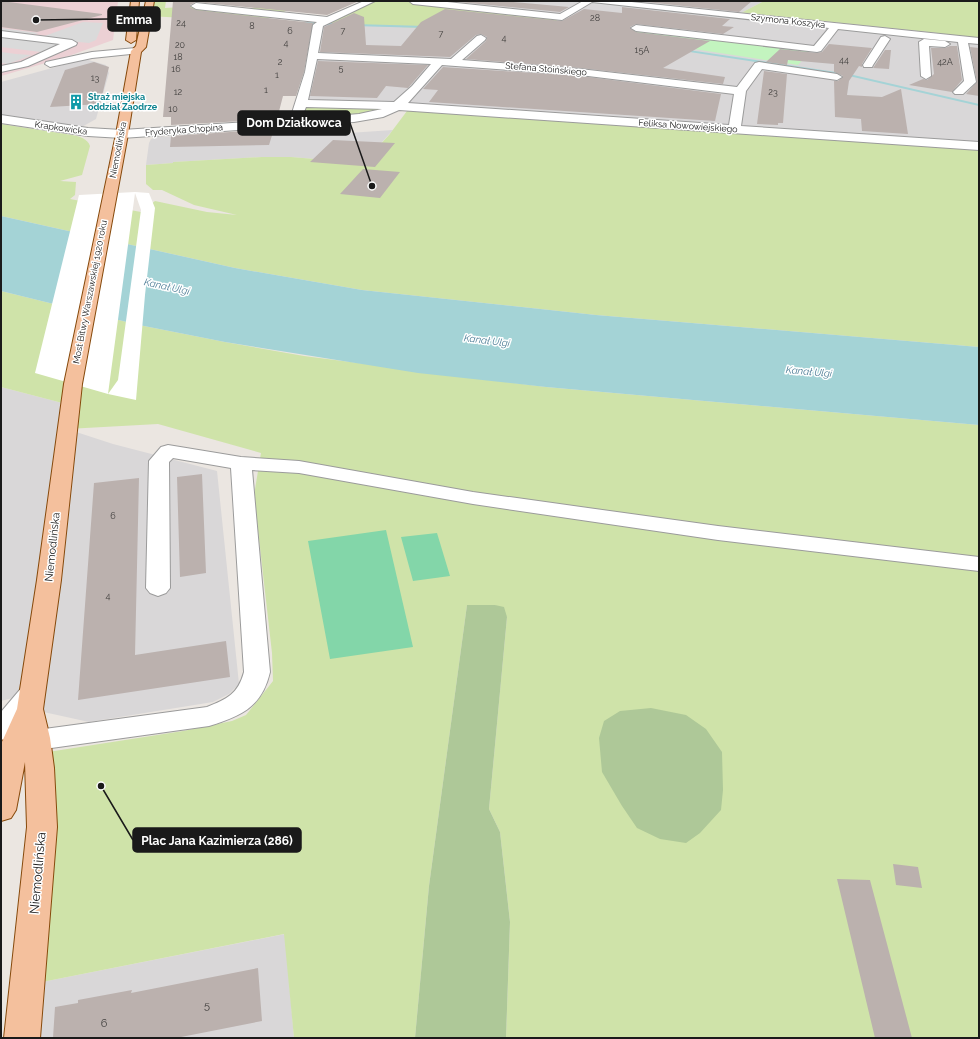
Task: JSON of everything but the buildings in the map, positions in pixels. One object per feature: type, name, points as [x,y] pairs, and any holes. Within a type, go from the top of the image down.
[{"type":"main road","name":"Niemodlińska","points":[[135,1],[133,28],[129,47],[136,51]]},
{"type":"main road","name":"Niemodlińska","points":[[108,201],[122,134],[136,51],[141,46],[150,1]]},
{"type":"main road","name":"Most Bitwy Warszawskiej 1920 roku","points":[[73,384],[108,201]]},
{"type":"main road","name":"Niemodlińska","points":[[1,810],[15,743],[31,701],[49,580],[73,384]]},
{"type":"main road","name":"Niemodlińska","points":[[22,1038],[42,827],[42,798],[38,740],[31,701]]},
{"type":"street","points":[[196,6],[323,22],[371,1]]},
{"type":"street","points":[[413,1],[562,17],[589,1]]},
{"type":"street","name":"Szymona Koszyka","points":[[596,1],[646,3],[665,8],[836,26],[888,36],[963,43],[979,41]]},
{"type":"street","points":[[646,3],[748,9],[735,16]]},
{"type":"street","points":[[665,8],[636,28],[817,49],[836,26]]},
{"type":"street","points":[[295,123],[302,103],[323,22]]},
{"type":"street","points":[[1,34],[72,43],[24,64],[1,69]]},
{"type":"street","points":[[868,65],[888,36],[924,42],[963,43],[970,82],[960,92]]},
{"type":"street","points":[[454,62],[481,38]]},
{"type":"street","points":[[924,42],[926,76]]},
{"type":"street","points":[[1,79],[80,56],[136,51]]},
{"type":"street","name":"Stefana Stoińskiego","points":[[313,56],[440,61],[615,75],[740,91]]},
{"type":"street","points":[[397,106],[440,61]]},
{"type":"street","points":[[24,64],[40,68]]},
{"type":"street","points":[[734,129],[740,91],[759,65],[837,77]]},
{"type":"street","name":"Feliksa Nowowiejskiego","points":[[302,103],[397,106],[979,146]]},
{"type":"street","name":"Fryderyka Chopina","points":[[122,134],[366,117],[390,110],[397,106]]},
{"type":"street","name":"Krapkowicka","points":[[1,119],[88,132],[122,134]]},
{"type":"street","points":[[158,588],[159,461],[168,451],[241,463],[299,467],[473,498],[718,533],[979,564]]},
{"type":"street","points":[[38,740],[209,716],[227,710],[248,696],[255,681],[257,672],[241,463]]},
{"type":"street","points":[[1,730],[31,701]]},
{"type":"shaded area","points":[[1,1],[118,1],[113,40],[66,57],[1,76]]},
{"type":"shaded area","points":[[413,1],[764,1],[741,13],[662,4],[636,28],[665,8],[979,41],[979,146],[302,103],[318,25],[330,24],[433,27]]},
{"type":"shaded area","points":[[561,1],[637,1],[633,4],[657,7],[662,4],[937,33],[934,41]]},
{"type":"shaded area","points":[[83,22],[103,23],[96,40],[89,43],[1,34],[1,28],[39,33],[32,35],[42,37]]},
{"type":"shaded area","points":[[1,36],[62,44],[41,52],[1,47]]},
{"type":"shaded area","points":[[1,52],[32,55],[8,64],[1,63]]},
{"type":"shaded area","points":[[85,59],[106,65],[109,73],[96,119],[80,128],[1,116],[1,82]]},
{"type":"shaded area","points":[[393,130],[363,163],[291,157],[262,157],[146,165],[149,143],[151,139],[156,137],[243,134],[319,135]]},
{"type":"shaded area","points":[[1,387],[70,405],[67,429],[113,444],[217,471],[239,684],[229,694],[213,702],[89,722],[30,709],[32,693],[1,701]]},
{"type":"shaded area","points":[[285,934],[294,1038],[22,1038],[27,985]]},
{"type":"green space","points":[[150,1],[166,1],[165,8],[199,6],[245,11],[270,1],[309,1],[260,22],[148,16]]},
{"type":"green space","points":[[371,1],[413,1],[562,17],[537,33],[330,24],[324,22]]},
{"type":"green space","points":[[764,1],[979,1],[979,41],[935,37],[937,33],[741,13]]},
{"type":"green space","points":[[620,27],[811,50],[798,65],[609,36]]},
{"type":"green space","points":[[302,103],[397,106],[390,110],[295,123]]},
{"type":"green space","points":[[410,107],[979,146],[979,347],[596,315],[362,290],[235,268],[1,216],[1,124],[75,135],[87,141],[90,146],[82,175],[60,181],[76,182],[75,195],[70,199],[141,212],[155,201],[207,212],[237,215],[194,205],[162,190],[153,190],[146,184],[146,165],[262,157],[291,157],[363,163],[389,135]]},
{"type":"green space","points":[[1,291],[139,325],[304,356],[546,387],[979,425],[979,1038],[506,1038],[510,922],[500,832],[489,809],[507,617],[495,605],[467,605],[429,886],[415,1038],[294,1038],[284,934],[27,985],[48,752],[183,731],[232,721],[246,715],[273,681],[272,653],[254,495],[261,453],[158,424],[67,429],[70,405],[1,387]]},
{"type":"green space","points":[[386,530],[413,647],[330,659],[308,541]]},
{"type":"green space","points":[[437,533],[450,576],[413,581],[401,537]]},
{"type":"green space","points":[[467,605],[495,605],[504,607],[507,617],[489,809],[500,832],[510,922],[506,1038],[415,1038],[429,886]]},
{"type":"green space","points":[[651,708],[686,715],[706,729],[722,752],[723,790],[721,810],[700,833],[686,843],[660,839],[637,828],[602,772],[599,738],[604,721],[620,711]]},
{"type":"water","name":"Kanał Ulgi","points":[[1,216],[235,268],[362,290],[596,315],[979,347],[979,425],[546,387],[418,373],[225,342],[139,325],[1,291]]},
{"type":"pier","points":[[135,192],[149,193],[155,208],[145,295],[136,400],[108,394],[35,373],[79,195]],"holes":[[[135,193],[141,210],[118,380],[108,394]]]},
{"type":"waterway","points":[[302,23],[340,24]]},
{"type":"waterway","points":[[354,25],[426,27]]},
{"type":"waterway","points":[[683,50],[849,75],[979,105]]},
{"type":"place","name":"Emma","points":[[36,20]]},
{"type":"place","name":"Straż miejska oddział Zaodrze","points":[[76,102]]},
{"type":"place","name":"Dom Działkowca","points":[[372,186]]},
{"type":"place","name":"Plac Jana Kazimierza (286)","points":[[101,786]]}]
